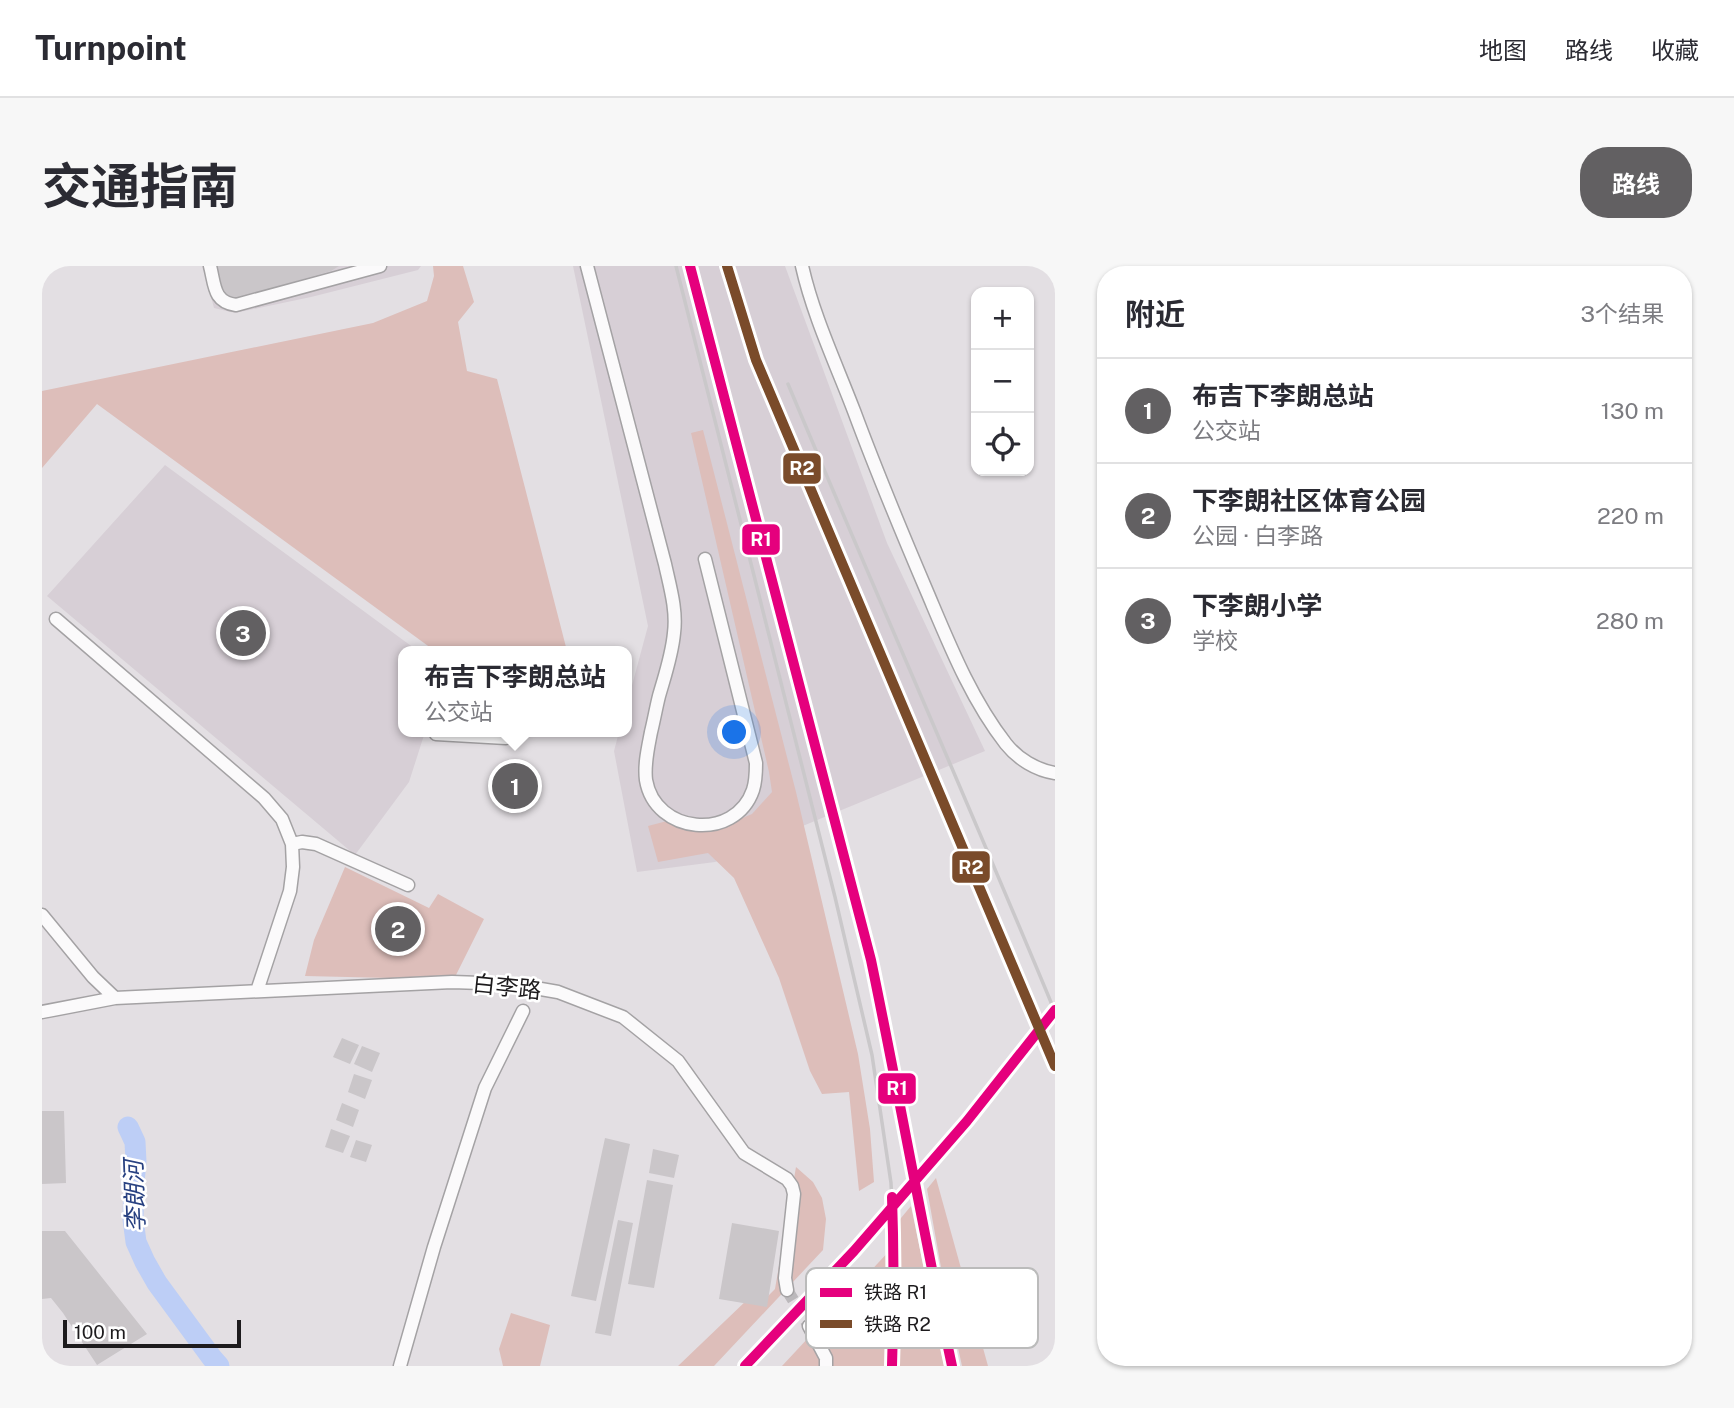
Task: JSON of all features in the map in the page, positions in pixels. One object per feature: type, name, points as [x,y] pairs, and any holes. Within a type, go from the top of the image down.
[{"type":"street","points":[[210,266],[220,301],[236,305],[380,266]]},
{"type":"street","points":[[587,266],[674,604],[675,632],[647,748],[646,780],[656,803],[665,813],[686,824],[698,826],[712,825],[735,814],[752,792],[756,779],[756,763],[705,559]]},
{"type":"street","points":[[802,266],[816,311],[883,488],[961,672],[982,708],[1014,753],[1030,764],[1055,773]]},
{"type":"street","points":[[56,619],[264,798],[282,820],[292,844],[290,891],[257,991]]},
{"type":"street","points":[[488,737],[506,738]]},
{"type":"street","points":[[292,844],[316,844],[408,885]]},
{"type":"street","points":[[42,915],[93,977],[116,998]]},
{"type":"street","name":"白李路","points":[[42,1012],[116,998],[452,982],[512,984],[558,992],[623,1017],[678,1061],[744,1153],[787,1179],[794,1194],[785,1278],[787,1290]]},
{"type":"street","points":[[400,1366],[434,1247],[485,1088],[523,1012]]},
{"type":"street","points":[[820,1348],[826,1359],[826,1366]]},
{"type":"shaded area","points":[[203,266],[421,266],[418,270],[235,313],[214,308]]},
{"type":"shaded area","points":[[433,266],[463,266],[474,302],[458,322],[467,371],[497,379],[566,646],[428,646],[97,404],[42,468],[42,391],[373,323],[427,301],[434,276]]},
{"type":"shaded area","points":[[573,266],[785,266],[887,543],[985,751],[715,862],[637,872],[614,751],[618,737],[632,737],[632,685],[648,626]]},
{"type":"shaded area","points":[[703,430],[796,792],[858,1054],[870,1129],[874,1182],[859,1191],[849,1092],[822,1094],[810,1071],[779,978],[734,878],[708,853],[658,862],[648,826],[667,821],[682,828],[714,830],[752,814],[772,792],[691,433]]},
{"type":"shaded area","points":[[165,465],[411,646],[398,646],[398,737],[423,737],[409,782],[355,855],[47,596]]},
{"type":"shaded area","points":[[345,867],[429,908],[438,894],[484,919],[456,975],[390,978],[305,976],[314,940]]},
{"type":"shaded area","points":[[796,1167],[813,1182],[822,1198],[826,1219],[823,1250],[714,1366],[678,1366],[749,1298],[763,1301],[775,1289]]},
{"type":"shaded area","points":[[936,1178],[961,1268],[941,1268],[927,1189]]},
{"type":"shaded area","points":[[911,1206],[924,1268],[896,1268],[896,1224]]},
{"type":"shaded area","points":[[892,1248],[891,1268],[873,1268]]},
{"type":"shaded area","points":[[511,1313],[550,1325],[540,1366],[503,1366],[499,1349]]},
{"type":"shaded area","points":[[806,1340],[806,1348],[887,1348],[886,1366],[782,1366]]},
{"type":"shaded area","points":[[893,1348],[940,1348],[944,1366],[892,1366]]},
{"type":"shaded area","points":[[958,1348],[983,1348],[988,1366],[962,1366]]},
{"type":"building","points":[[215,266],[339,266],[331,271],[238,298],[228,296],[221,289]]},
{"type":"building","points":[[342,1038],[359,1045],[350,1064],[333,1057]]},
{"type":"building","points":[[362,1046],[380,1053],[372,1072],[354,1064]]},
{"type":"building","points":[[354,1074],[372,1080],[365,1099],[348,1092]]},
{"type":"building","points":[[342,1103],[359,1110],[353,1127],[336,1120]]},
{"type":"building","points":[[42,1111],[64,1111],[66,1183],[42,1184]]},
{"type":"building","points":[[331,1129],[350,1136],[343,1153],[325,1147]]},
{"type":"building","points":[[605,1138],[630,1144],[596,1301],[571,1296]]},
{"type":"building","points":[[356,1140],[372,1145],[366,1162],[350,1157]]},
{"type":"building","points":[[653,1149],[679,1155],[674,1178],[649,1173]]},
{"type":"building","points":[[647,1180],[673,1185],[654,1288],[628,1284]]},
{"type":"building","points":[[618,1220],[633,1223],[611,1336],[595,1333]]},
{"type":"building","points":[[732,1223],[779,1231],[767,1307],[719,1299]]},
{"type":"building","points":[[42,1231],[65,1231],[147,1334],[97,1365],[51,1298],[42,1299]]},
{"type":"waterway","name":"李朗河","points":[[128,1127],[135,1142],[133,1219],[136,1242],[157,1283],[219,1366]]},
{"type":"tunnel","points":[[787,1290],[806,1321]]},
{"type":"railway","points":[[676,266],[835,897],[872,1055],[891,1183],[894,1268]]},
{"type":"railway","points":[[690,266],[871,960],[932,1268]]},
{"type":"railway","points":[[727,266],[756,360],[1055,1066]]},
{"type":"railway","points":[[788,384],[1055,1012]]},
{"type":"railway","points":[[838,1268],[854,1251]]},
{"type":"railway","points":[[745,1366],[806,1302]]},
{"type":"railway","points":[[892,1366],[893,1348]]},
{"type":"railway","points":[[948,1348],[952,1366]]},
{"type":"rail line","name":"R1","points":[[690,266],[871,960],[932,1268]]},
{"type":"rail line","name":"R2","points":[[727,266],[756,360],[1055,1066]]},
{"type":"rail line","name":"R1","points":[[838,1268],[967,1121],[1055,1010]]},
{"type":"rail line","name":"R1","points":[[892,1197],[894,1268]]},
{"type":"rail line","name":"R1","points":[[745,1366],[806,1302]]},
{"type":"rail line","name":"R1","points":[[892,1348],[892,1366]]},
{"type":"rail line","name":"R1","points":[[948,1348],[952,1366]]},
{"type":"place","name":"下李朗小学","points":[[243,633]]},
{"type":"place","name":"布吉下李朗总站","points":[[515,786]]},
{"type":"place","name":"下李朗社区体育公园","points":[[398,929]]}]
